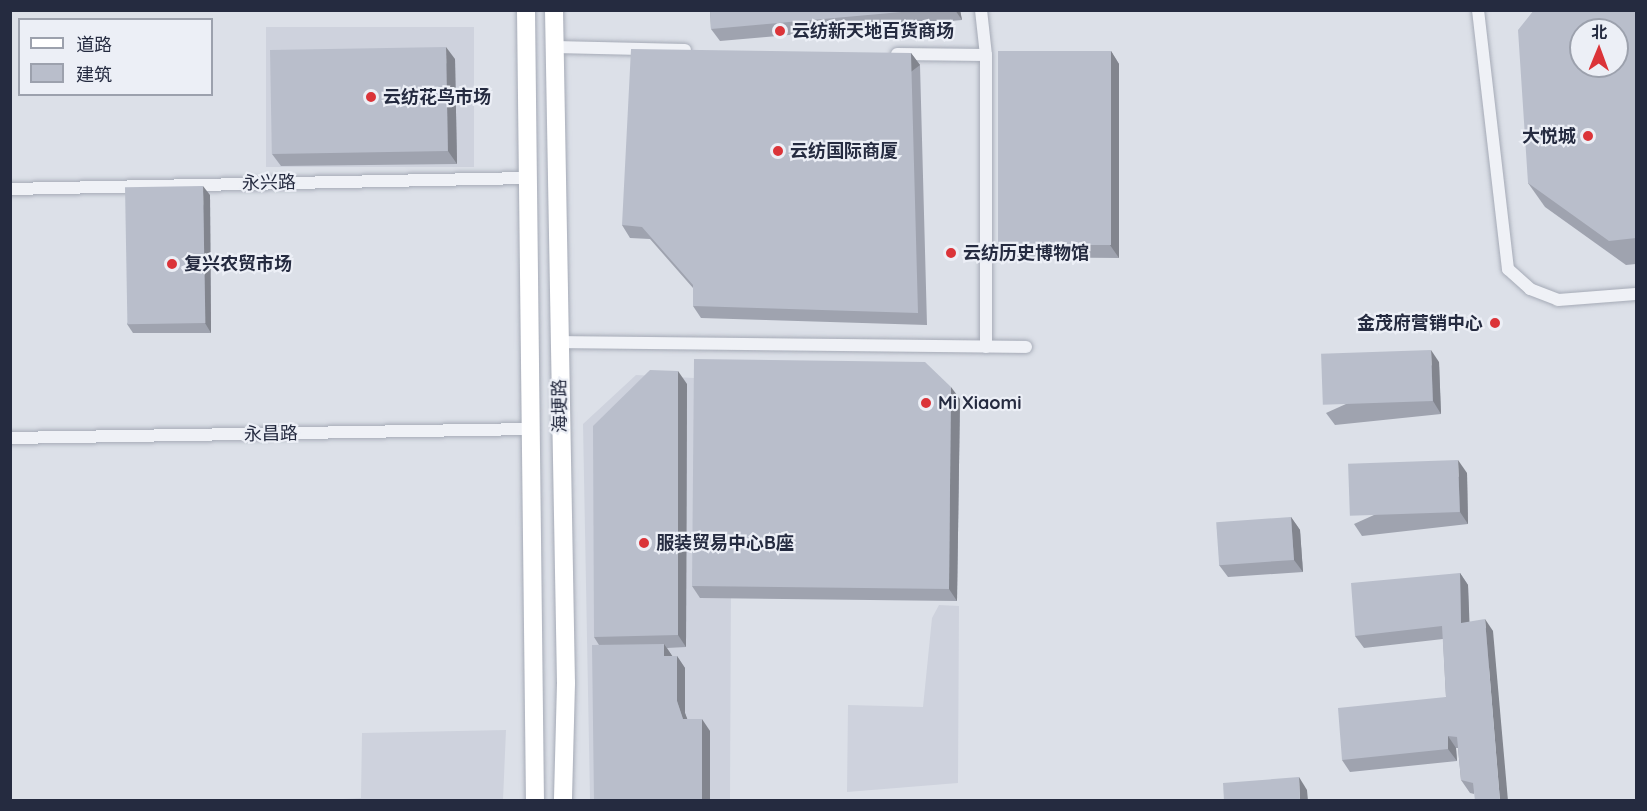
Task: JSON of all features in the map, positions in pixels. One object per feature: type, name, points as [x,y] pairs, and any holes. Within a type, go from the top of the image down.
[{"type":"main road","name":"海埂路","points":[[526,10],[535,801]]},
{"type":"main road","name":"海埂路","points":[[554,10],[566,683],[562,801]]},
{"type":"street","points":[[981,10],[986,55],[986,346]]},
{"type":"street","points":[[1478,10],[1508,269],[1530,290],[1558,300],[1636,294]]},
{"type":"street","points":[[555,47],[705,50]]},
{"type":"street","points":[[879,54],[986,55]]},
{"type":"street","name":"永兴路","points":[[10,189],[528,178]]},
{"type":"street","points":[[559,342],[1026,347]]},
{"type":"street","name":"永昌路","points":[[10,438],[532,429]]},
{"type":"shaded area","name":"云纺花鸟市场","points":[[266,27],[474,27],[474,167],[266,167]]},
{"type":"shaded area","points":[[636,375],[732,380],[730,800],[590,800],[583,424]]},
{"type":"shaded area","points":[[939,605],[959,606],[958,783],[847,792],[848,705],[923,707],[932,618]]},
{"type":"shaded area","points":[[506,730],[503,800],[326,800],[361,798],[362,733]]},
{"type":"building","points":[[710,10],[924,10],[711,29]]},
{"type":"building","name":"大悦城","points":[[1534,10],[1636,10],[1636,238],[1609,241],[1528,183],[1518,30]]},
{"type":"building","name":"云纺花鸟市场","points":[[446,47],[448,151],[272,154],[270,50]]},
{"type":"building","name":"云纺国际商厦","points":[[631,49],[911,53],[918,313],[693,306],[693,285],[642,227],[622,225]]},
{"type":"building","points":[[998,51],[1111,51],[1111,245],[998,245]]},
{"type":"building","name":"复兴农贸市场","points":[[203,186],[205,323],[127,324],[125,187]]},
{"type":"building","points":[[1431,350],[1433,401],[1323,405],[1321,354]]},
{"type":"building","points":[[694,359],[925,362],[951,387],[949,589],[692,586]]},
{"type":"building","name":"服装贸易中心B座","points":[[650,370],[678,371],[678,635],[594,637],[593,426]]},
{"type":"building","points":[[1458,460],[1460,512],[1350,516],[1348,464]]},
{"type":"building","points":[[1291,517],[1294,560],[1219,565],[1216,522]]},
{"type":"building","points":[[1460,573],[1461,623],[1485,619],[1500,801],[1475,801],[1473,783],[1461,780],[1457,737],[1448,736],[1448,749],[1342,760],[1338,708],[1446,697],[1442,626],[1355,636],[1351,583]]},
{"type":"building","points":[[664,644],[664,656],[677,656],[677,701],[683,719],[702,719],[702,801],[594,801],[592,645]]},
{"type":"building","points":[[1299,777],[1300,801],[1224,801],[1223,783]]},
{"type":"place","name":"云纺新天地百货商场","points":[[780,31]]},
{"type":"place","name":"云纺花鸟市场","points":[[371,97]]},
{"type":"place","name":"大悦城","points":[[1588,136]]},
{"type":"place","name":"云纺国际商厦","points":[[778,151]]},
{"type":"place","name":"云纺历史博物馆","points":[[951,253]]},
{"type":"place","name":"复兴农贸市场","points":[[172,264]]},
{"type":"place","name":"金茂府营销中心","points":[[1495,323]]},
{"type":"place","name":"Mi Xiaomi","points":[[926,403]]},
{"type":"place","name":"服装贸易中心B座","points":[[644,543]]}]
